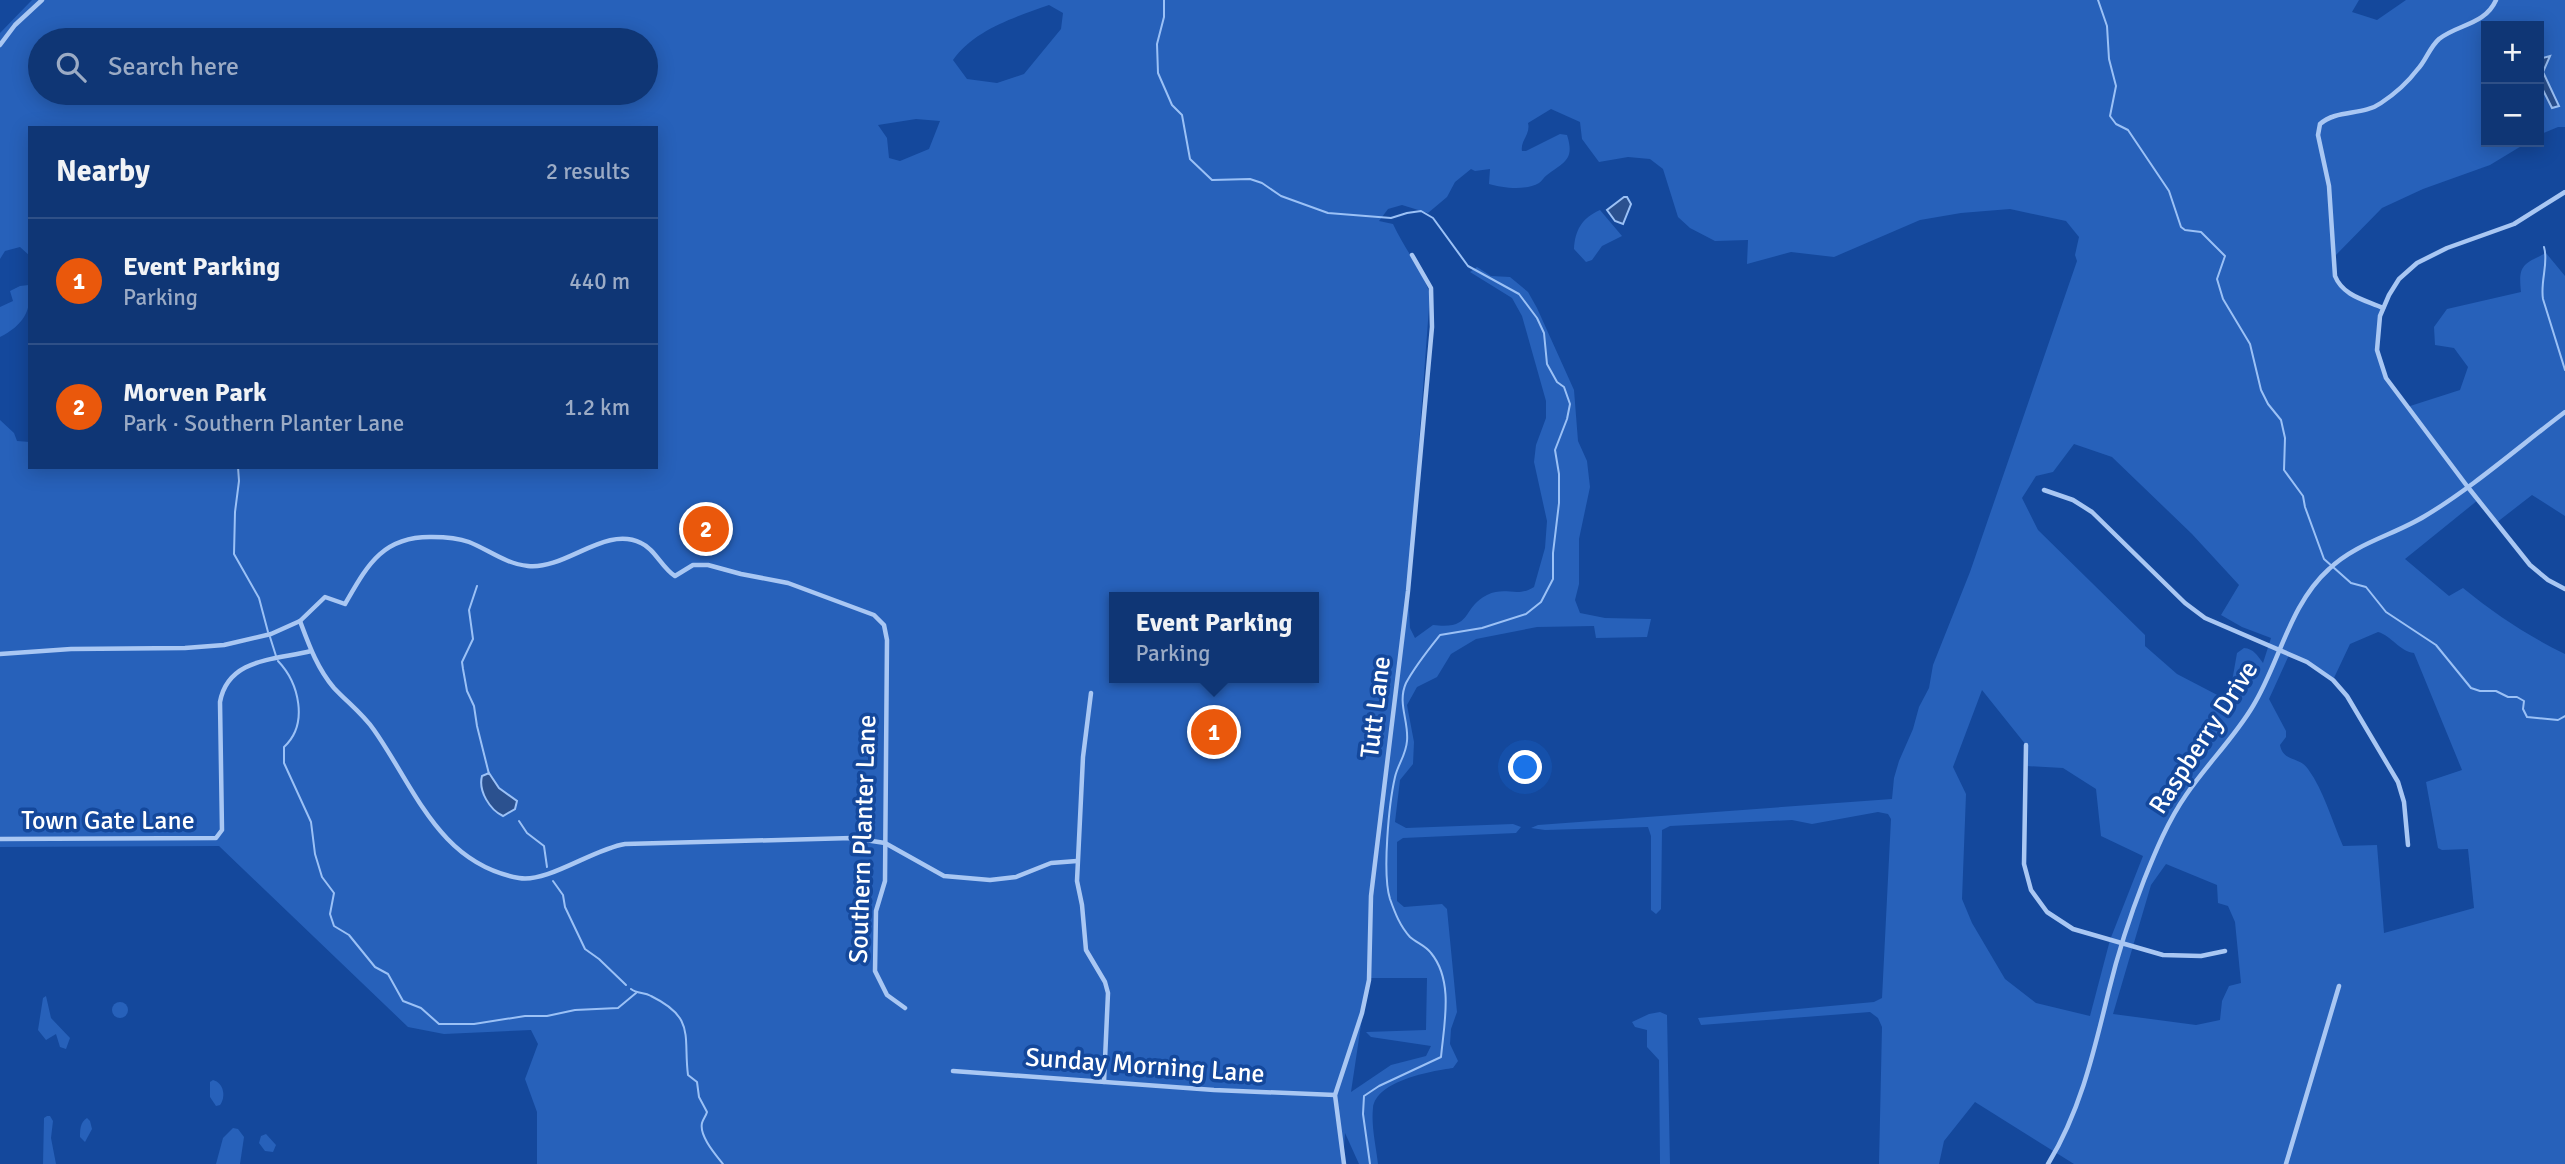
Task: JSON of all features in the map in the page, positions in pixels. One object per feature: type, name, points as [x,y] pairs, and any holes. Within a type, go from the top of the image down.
[{"type":"street","points":[[0,45],[15,25],[42,0]]},
{"type":"street","points":[[2383,308],[2344,291],[2338,285],[2335,276],[2329,186],[2318,135],[2320,124],[2338,114],[2381,103],[2418,70],[2440,39],[2479,20],[2489,12],[2496,0]]},
{"type":"street","points":[[2565,192],[2514,224],[2417,262],[2399,279],[2383,308],[2377,350],[2386,378],[2529,565],[2565,589]]},
{"type":"street","name":"Tutt Lane","points":[[1344,1164],[1335,1096],[1362,1013],[1369,979],[1371,896],[1396,702],[1422,449],[1433,307],[1431,288],[1412,255]]},
{"type":"street","name":"Raspberry Drive","points":[[2048,1164],[2070,1125],[2085,1086],[2122,944],[2150,866],[2172,818],[2199,777],[2244,721],[2262,690],[2303,601],[2328,569],[2339,560],[2365,544],[2426,515],[2565,412]]},
{"type":"street","points":[[2044,490],[2073,500],[2092,512],[2185,603],[2205,618],[2324,673],[2347,696],[2398,782],[2404,802],[2408,845]]},
{"type":"street","name":"Southern Planter Lane","points":[[0,654],[71,649],[198,647],[224,645],[270,635],[300,621],[325,597],[345,604],[365,569],[379,554],[397,542],[425,537],[456,538],[494,556],[528,566],[553,565],[604,542],[633,540],[643,543],[668,572],[676,576],[693,565],[708,565],[741,575],[788,583],[874,615],[884,625],[887,640],[885,881],[876,911],[875,971],[887,995],[905,1008]]},
{"type":"street","points":[[300,621],[314,659],[333,687],[376,732],[426,814],[463,854],[480,866],[499,873],[522,879],[538,876],[561,869],[604,849],[625,844],[835,837],[885,843],[932,871],[956,878],[1005,879],[1051,863],[1077,861]]},
{"type":"street","name":"Town Gate Lane","points":[[0,839],[216,838],[222,830],[220,702],[227,681],[242,668],[311,652]]},
{"type":"street","points":[[1091,693],[1083,757],[1077,881],[1086,950],[1105,982],[1108,993],[1104,1082]]},
{"type":"street","points":[[2026,745],[2025,872],[2031,890],[2047,912],[2064,925],[2122,944],[2175,957],[2201,956],[2225,951]]},
{"type":"street","points":[[2286,1164],[2339,986]]},
{"type":"street","name":"Sunday Morning Lane","points":[[953,1071],[1335,1096]]},
{"type":"shaded area","points":[[32,0],[2359,0],[2352,12],[2377,20],[2406,0],[2565,0],[2565,127],[2544,133],[2544,21],[2481,21],[2481,147],[2520,147],[2490,165],[2423,189],[2382,208],[2334,257],[2335,270],[2342,286],[2354,296],[2383,308],[2379,339],[2381,361],[2389,381],[2407,407],[2460,390],[2468,367],[2454,348],[2435,345],[2434,327],[2447,309],[2521,292],[2520,276],[2524,267],[2546,253],[2565,276],[2565,516],[2532,495],[2496,523],[2478,500],[2405,559],[2449,596],[2463,588],[2512,624],[2565,654],[2565,1164],[2074,1164],[1975,1102],[1944,1141],[1939,1164],[1879,1164],[1882,1027],[1878,1018],[1870,1012],[1701,1025],[1698,1018],[1874,1002],[1882,998],[1891,819],[1888,814],[1878,812],[1812,824],[1792,820],[1670,826],[1662,830],[1661,909],[1656,914],[1651,910],[1651,836],[1648,827],[1545,830],[1531,828],[1538,825],[1892,799],[1899,761],[1929,688],[1933,665],[1970,572],[2077,261],[2075,255],[2079,237],[2066,221],[2010,209],[1961,213],[1920,220],[1834,257],[1791,252],[1747,264],[1748,240],[1715,241],[1690,228],[1678,217],[1663,169],[1650,159],[1628,157],[1599,162],[1582,139],[1580,122],[1551,109],[1528,123],[1522,151],[1560,134],[1567,135],[1570,150],[1566,160],[1539,183],[1521,188],[1507,188],[1489,184],[1490,169],[1471,169],[1455,182],[1447,197],[1428,213],[1402,205],[1388,209],[1379,221],[1393,224],[1430,294],[1408,590],[1410,628],[1415,638],[1433,625],[1446,626],[1461,621],[1479,600],[1487,595],[1522,592],[1534,587],[1545,548],[1547,521],[1534,462],[1536,445],[1546,418],[1546,401],[1522,316],[1512,298],[1470,272],[1477,267],[1491,276],[1510,277],[1528,292],[1574,390],[1578,441],[1587,461],[1590,487],[1579,539],[1579,584],[1575,600],[1580,613],[1605,618],[1651,619],[1647,637],[1596,638],[1594,626],[1537,627],[1476,639],[1451,654],[1437,677],[1417,687],[1407,705],[1414,742],[1413,764],[1400,780],[1395,822],[1406,828],[1513,824],[1521,827],[1516,833],[1403,838],[1397,842],[1397,901],[1404,907],[1442,904],[1447,909],[1457,1012],[1451,1029],[1450,1044],[1458,1061],[1453,1068],[1419,1075],[1394,1084],[1376,1099],[1373,1122],[1378,1164],[1359,1164],[1345,1133],[1343,1164],[537,1164],[537,1112],[525,1079],[538,1044],[531,1030],[444,1034],[408,1027],[219,846],[0,847],[0,420],[14,433],[17,441],[28,442],[28,469],[658,469],[658,126],[28,126],[28,254],[20,247],[5,251],[0,259],[0,33]],"holes":[[[1049,5],[1063,13],[1061,29],[1024,74],[997,83],[967,79],[953,60],[972,40],[1023,14]],[[916,119],[940,121],[929,149],[900,161],[889,158],[887,138],[878,125]],[[2074,444],[2112,457],[2192,534],[2239,585],[2221,615],[2242,627],[2271,638],[2263,663],[2250,650],[2244,648],[2237,653],[2230,693],[2225,699],[2177,674],[2145,646],[2145,635],[2038,530],[2022,498],[2036,476],[2053,472]],[[2378,632],[2414,653],[2462,770],[2426,782],[2438,848],[2468,849],[2474,908],[2384,933],[2377,845],[2343,846],[2314,778],[2304,765],[2284,754],[2280,745],[2286,737],[2286,731],[2269,699],[2289,655],[2333,680],[2350,644]],[[1982,690],[2026,745],[2026,766],[2063,768],[2096,789],[2101,836],[2143,856],[2110,940],[2090,1016],[2036,1003],[2005,979],[1972,923],[1962,899],[1966,794],[1953,767]],[[2166,864],[2217,885],[2218,903],[2228,906],[2235,922],[2241,983],[2229,986],[2222,1001],[2220,1020],[2196,1025],[2113,1014],[2151,885]],[[1368,978],[1427,978],[1426,1030],[1366,1032],[1371,1037],[1431,1046],[1426,1056],[1391,1065],[1351,1092]]]},
{"type":"shaded area","points":[[2550,56],[2544,70],[2544,58]]},
{"type":"shaded area","points":[[2544,74],[2559,106],[2552,108],[2544,92]]},
{"type":"shaded area","points":[[1627,197],[1631,204],[1623,224],[1615,221],[1607,210]]},
{"type":"shaded area","points":[[1600,210],[1622,236],[1602,246],[1592,260],[1586,262],[1574,249],[1576,236],[1584,221]]},
{"type":"shaded area","points":[[28,285],[27,310],[20,323],[0,337],[0,307],[13,301],[10,291]]},
{"type":"shaded area","points":[[489,773],[499,788],[517,801],[515,809],[503,816],[490,805],[483,794],[482,776]]},
{"type":"shaded area","points":[[46,996],[51,1018],[70,1038],[66,1049],[60,1047],[56,1034],[46,1040],[38,1030],[43,998]]},
{"type":"shaded area","points":[[117,1002],[123,1002],[128,1010],[126,1016],[117,1018],[112,1013],[112,1007]]},
{"type":"shaded area","points":[[1660,1012],[1667,1015],[1670,1164],[1660,1164],[1659,1060],[1647,1047],[1647,1030],[1635,1027],[1632,1022]]},
{"type":"shaded area","points":[[213,1080],[220,1084],[223,1094],[222,1102],[216,1106],[210,1097],[210,1082]]},
{"type":"shaded area","points":[[47,1116],[53,1121],[51,1138],[56,1164],[43,1164],[44,1118]]},
{"type":"shaded area","points":[[87,1118],[92,1129],[85,1142],[80,1137],[80,1132]]},
{"type":"shaded area","points":[[233,1128],[238,1129],[244,1137],[240,1164],[216,1164],[223,1138]]},
{"type":"shaded area","points":[[266,1134],[276,1145],[273,1152],[265,1151],[259,1143],[261,1136]]},
{"type":"waterway","points":[[1164,0],[1164,17],[1157,44],[1158,73],[1172,105],[1182,115],[1190,159],[1212,180],[1250,179],[1262,183],[1281,196],[1328,213],[1391,218],[1421,211],[1433,218],[1468,266],[1519,294],[1537,318],[1544,333],[1547,364],[1557,382],[1564,387],[1570,404],[1555,450],[1559,474],[1559,503],[1553,579],[1541,602],[1526,614],[1482,628],[1440,635],[1413,670],[1404,690],[1407,741],[1395,777],[1391,804],[1386,856],[1388,888],[1403,928],[1410,937],[1429,951],[1438,964],[1445,990],[1445,1017],[1441,1057],[1379,1086],[1364,1096],[1363,1114],[1370,1164]]},
{"type":"waterway","points":[[2098,0],[2107,26],[2109,59],[2116,86],[2110,116],[2116,124],[2128,130],[2169,191],[2181,227],[2201,232],[2225,256],[2217,279],[2223,299],[2250,344],[2261,390],[2281,420],[2285,438],[2284,470],[2303,496],[2324,559],[2351,583],[2366,587],[2386,612],[2436,645],[2471,688],[2517,697],[2524,701],[2523,709],[2527,717],[2558,720],[2565,716]]},
{"type":"waterway","points":[[2544,247],[2546,259],[2543,299],[2565,370]]},
{"type":"waterway","points":[[238,469],[234,554],[259,598],[268,632]]},
{"type":"waterway","points":[[477,586],[469,610],[473,639],[462,662],[489,774]]},
{"type":"waterway","points":[[270,637],[276,656]]},
{"type":"waterway","points":[[278,661],[296,692],[299,715],[292,738],[284,747],[284,763],[311,822],[315,854],[322,877],[334,893],[330,914],[334,926],[349,935],[375,967],[388,974],[403,1001],[421,1008],[439,1024],[474,1024],[575,1010],[618,1008],[636,993]]},
{"type":"waterway","points":[[519,821],[527,833],[544,846],[547,867]]},
{"type":"waterway","points":[[553,881],[563,895],[565,907],[585,949],[626,985]]},
{"type":"waterway","points":[[631,989],[665,1004],[681,1020],[686,1039],[688,1075],[697,1082],[699,1097],[707,1112],[702,1123],[703,1134],[723,1164]]},
{"type":"place","name":"Morven Park","points":[[706,529]]},
{"type":"place","name":"Event Parking","points":[[1214,732]]}]
